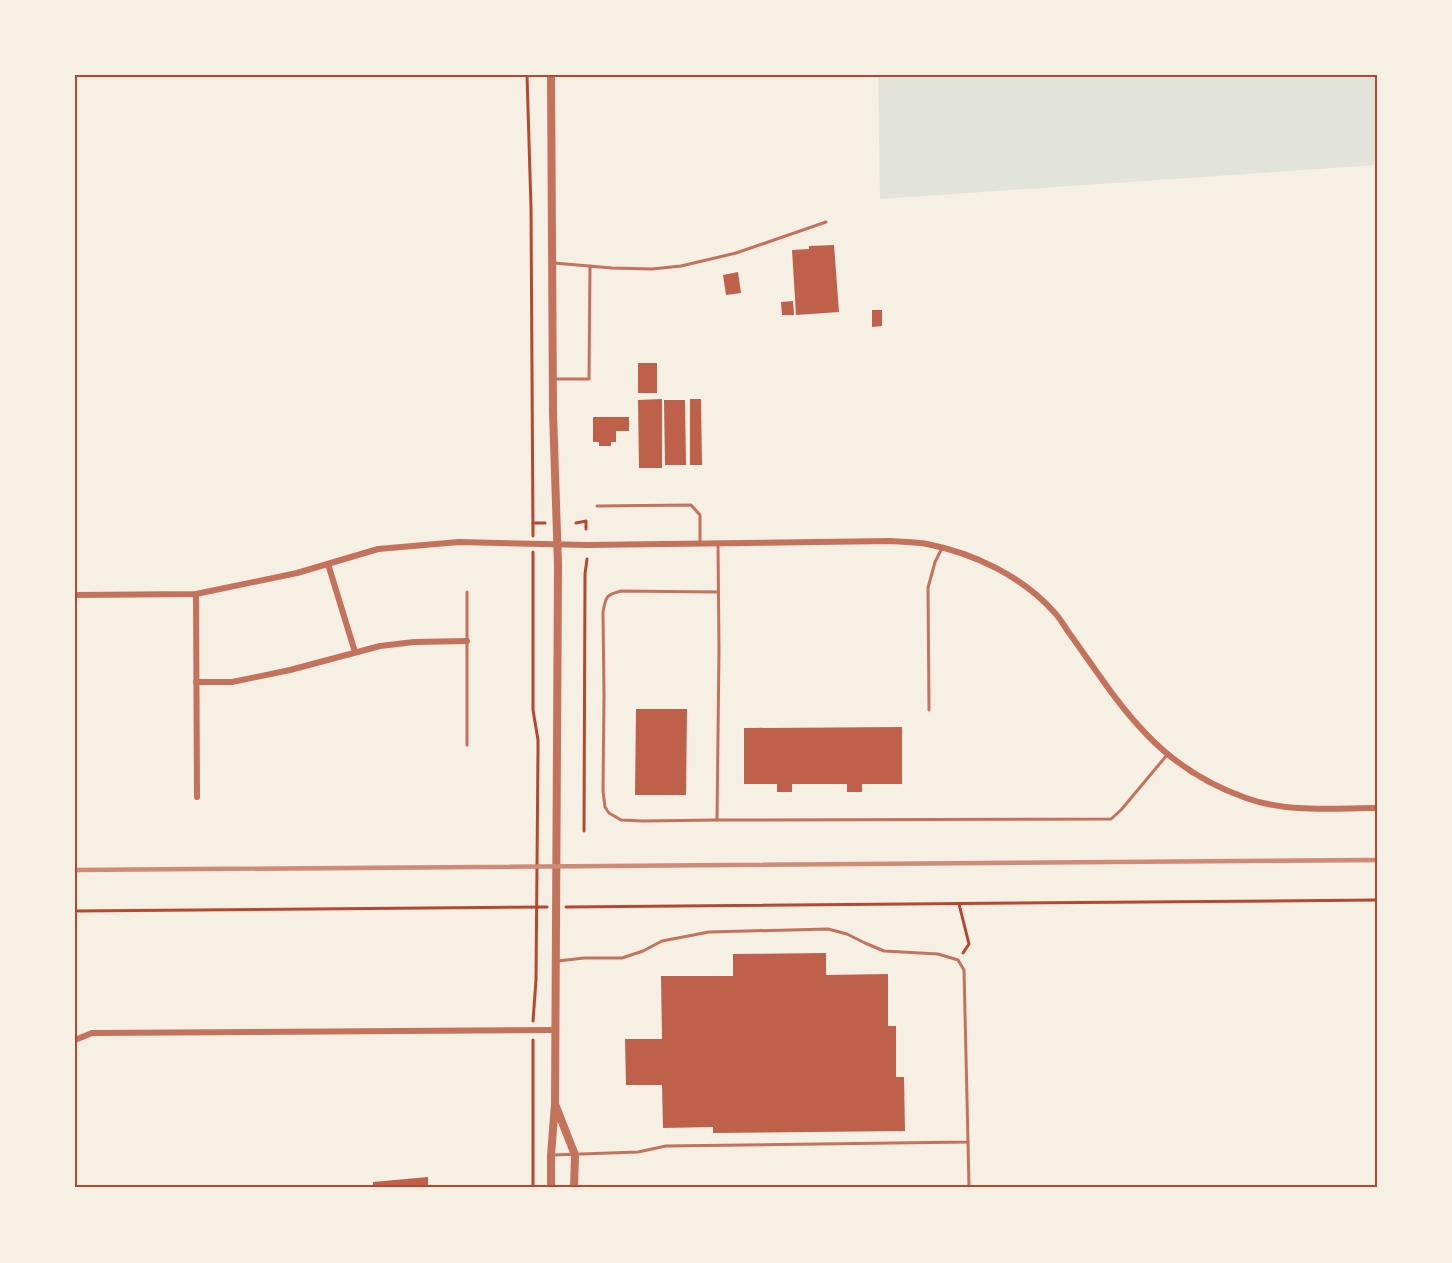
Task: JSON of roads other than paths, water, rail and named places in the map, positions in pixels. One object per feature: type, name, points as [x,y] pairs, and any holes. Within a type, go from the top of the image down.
[{"type":"street","points":[[551,75],[553,379],[558,545],[556,1030],[551,1188]]},
{"type":"street","points":[[75,595],[196,594],[297,573],[378,549],[459,542],[558,545],[891,540],[926,544],[955,551],[988,564],[1016,580],[1054,612],[1134,723],[1178,763],[1200,777],[1248,799],[1274,805],[1305,808],[1377,808]]},
{"type":"street","points":[[328,564],[355,652]]},
{"type":"street","points":[[196,594],[197,796]]},
{"type":"street","points":[[196,682],[232,682],[380,646],[414,642],[467,641]]},
{"type":"street","points":[[75,1040],[92,1033],[556,1030]]},
{"type":"street","points":[[555,1104],[575,1155],[574,1188]]},
{"type":"lane","points":[[552,263],[652,269],[681,266],[736,253],[826,222]]},
{"type":"lane","points":[[553,379],[589,379],[590,266]]},
{"type":"lane","points":[[597,506],[691,506],[699,515],[700,543]]},
{"type":"lane","points":[[717,820],[718,543]]},
{"type":"lane","points":[[929,710],[928,588],[935,562],[942,548]]},
{"type":"lane","points":[[718,592],[621,591],[610,594],[605,599],[603,612],[604,807],[621,820],[1111,819],[1168,754]]},
{"type":"lane","points":[[467,592],[467,746]]},
{"type":"lane","points":[[556,961],[622,958],[662,941],[709,932],[828,930],[847,934],[884,951],[938,954],[958,960],[964,969],[969,1188]]},
{"type":"lane","points":[[551,1155],[638,1152],[666,1146],[968,1142]]},
{"type":"railway","points":[[75,870],[1377,860]]}]
